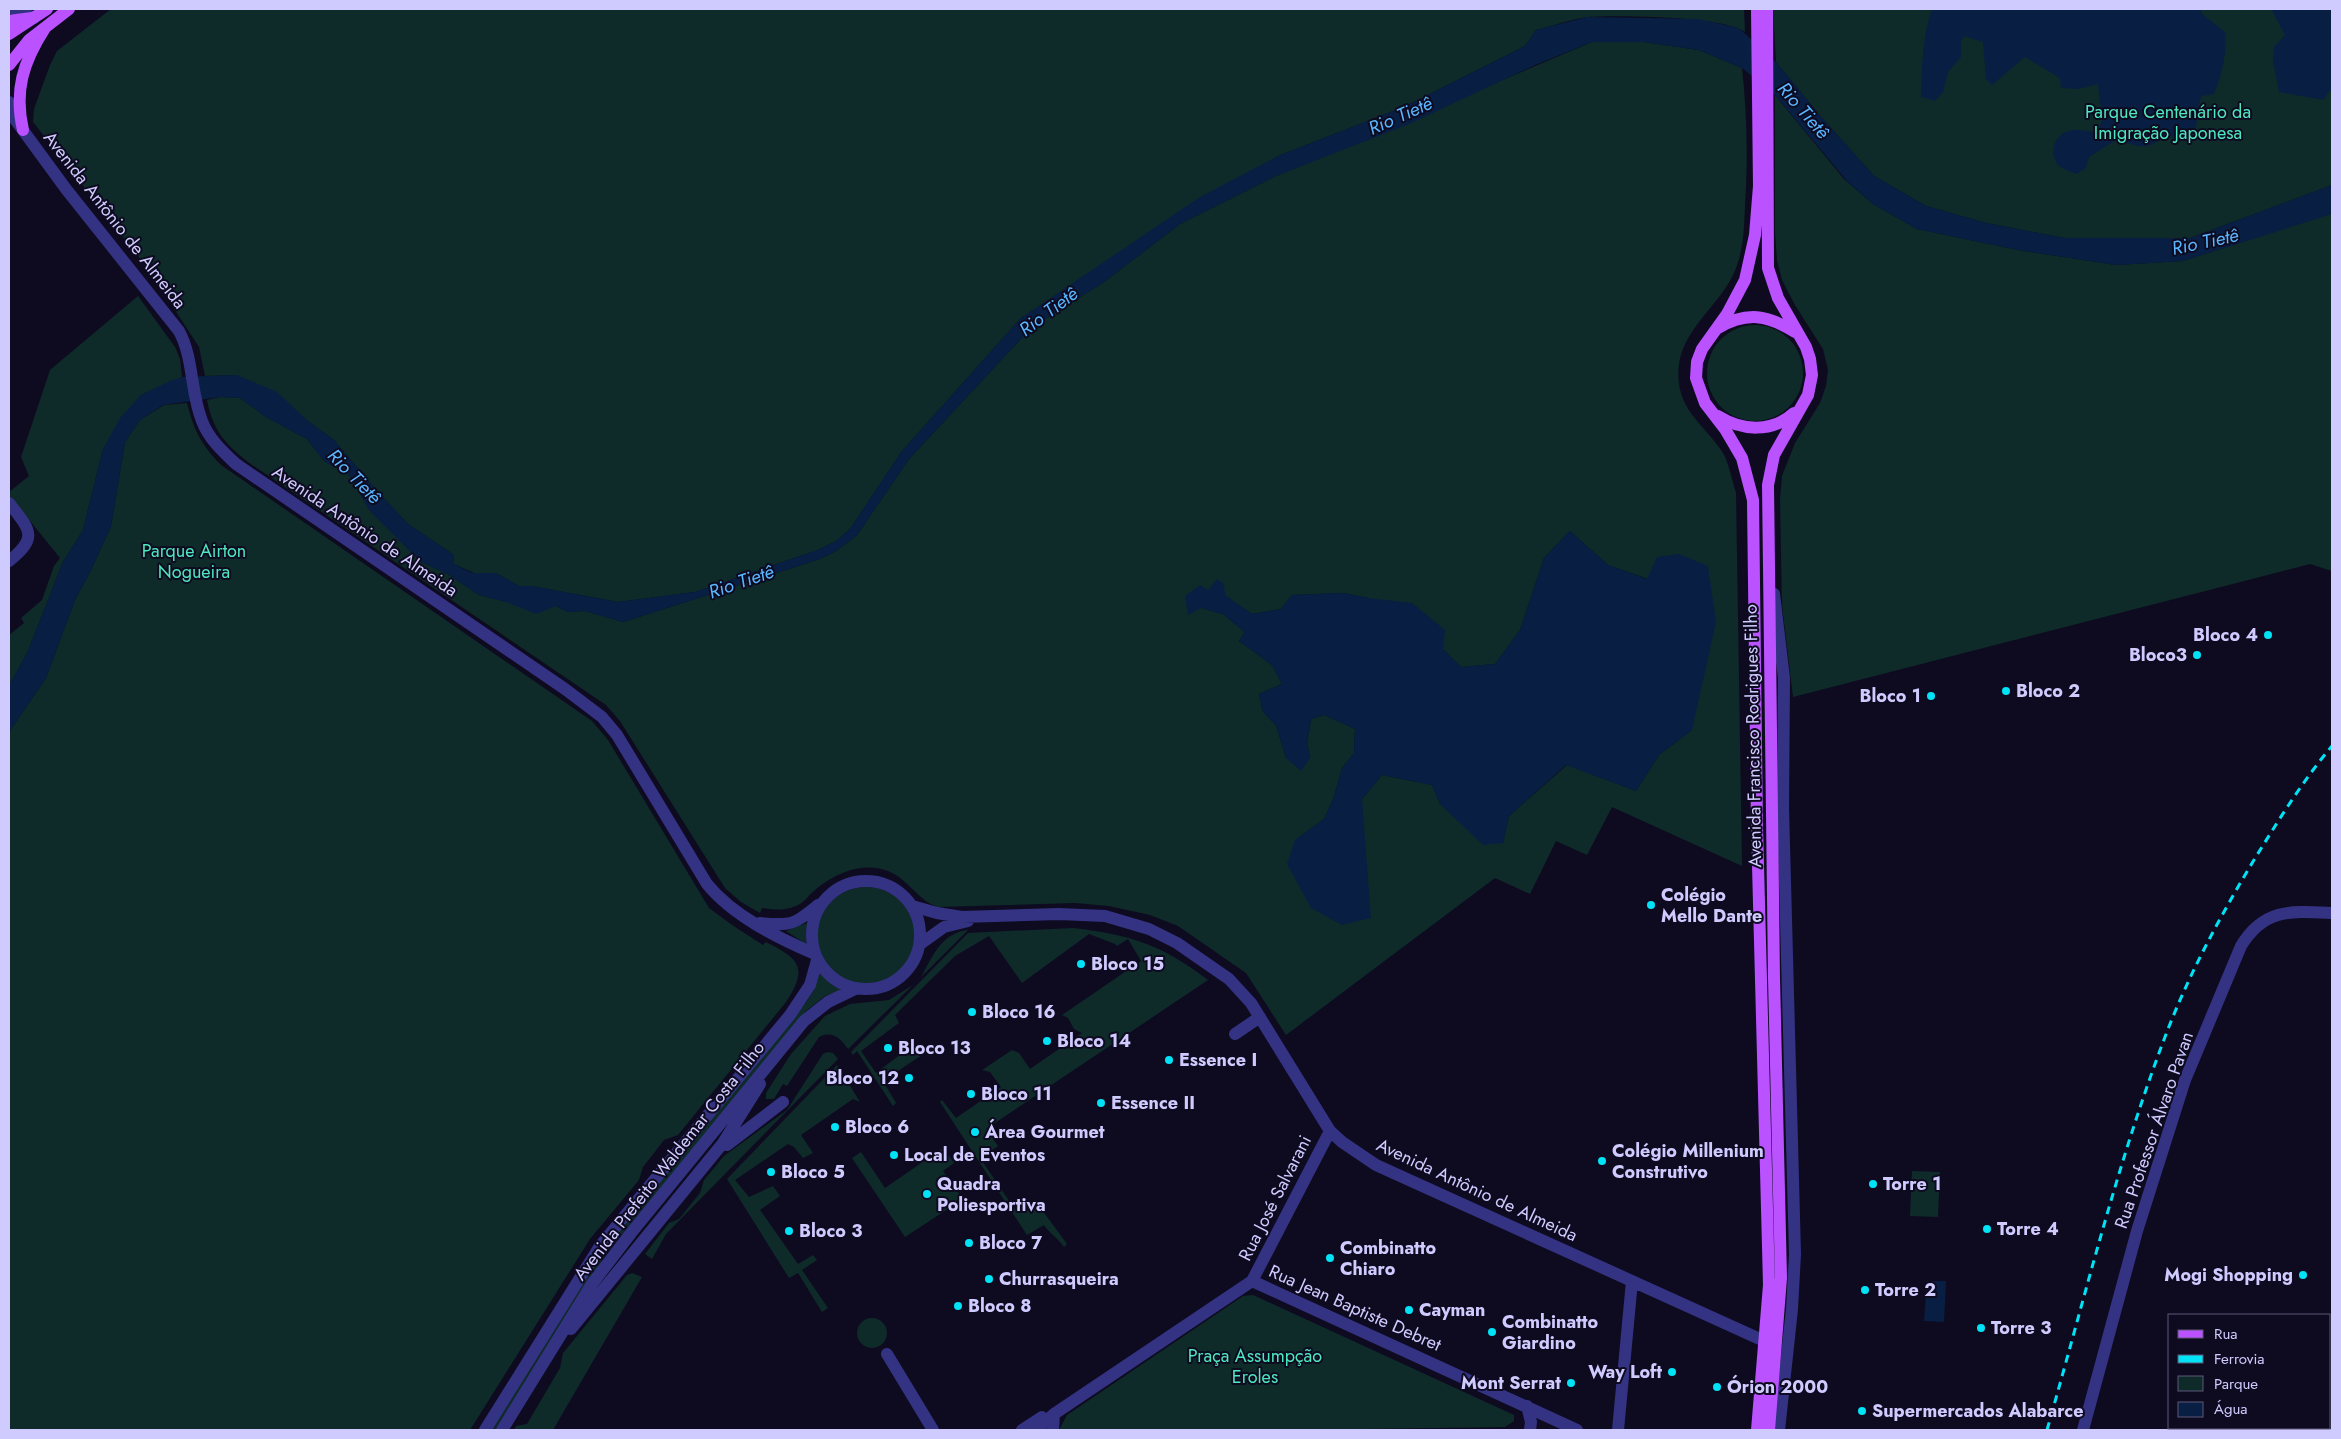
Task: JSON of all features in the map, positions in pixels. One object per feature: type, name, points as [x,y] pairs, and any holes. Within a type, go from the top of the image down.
[{"type":"main road","points":[[9,34],[47,9]]},
{"type":"main road","points":[[9,64],[19,49],[69,9]]},
{"type":"main road","name":"Avenida Francisco Rodrigues Filho","points":[[1762,14],[1768,268],[1778,298],[1806,347],[1812,375],[1808,395],[1774,455],[1768,485],[1774,968],[1781,1278],[1769,1430]]},
{"type":"main road","points":[[9,22],[34,18]]},
{"type":"main road","points":[[23,130],[18,105],[20,85],[34,45],[45,28]]},
{"type":"main road","name":"Avenida Francisco Rodrigues Filho","points":[[1756,1430],[1768,1285],[1757,827],[1753,500],[1742,458],[1714,413],[1704,403],[1696,378],[1697,362],[1708,338],[1736,299],[1750,264],[1755,235],[1764,111]]},
{"type":"main road","points":[[1715,329],[1741,318],[1756,317],[1769,318],[1797,333]]},
{"type":"main road","name":"Avenida Francisco Rodrigues Filho","points":[[1714,413],[1740,427],[1752,428],[1780,423],[1800,408]]},
{"type":"street","points":[[13,9],[34,18]]},
{"type":"street","name":"Avenida Antônio de Almeida","points":[[9,102],[11,116],[179,331],[189,354],[202,423],[211,437],[236,464],[541,673],[602,718],[617,735],[707,884],[730,908],[816,957],[833,978],[857,988],[873,988],[889,984],[903,974],[913,960],[919,945],[944,927],[980,918]]},
{"type":"street","points":[[9,503],[23,521],[29,536],[28,542],[21,551],[9,560]]},
{"type":"street","points":[[1768,512],[1784,678],[1783,808],[1794,1254],[1792,1309],[1779,1430]]},
{"type":"street","name":"Avenida Antônio de Almeida","points":[[757,923],[785,925],[794,923],[834,891],[847,884],[868,881],[890,886],[902,894],[912,906],[950,916],[980,918],[1058,914],[1105,916],[1149,928],[1177,943],[1229,979],[1252,1003],[1330,1131],[1342,1142],[1376,1165],[1777,1346]]},
{"type":"street","name":"Avenida Antônio de Almeida","points":[[816,957],[812,941],[812,927],[816,913],[823,901]]},
{"type":"street","points":[[912,906],[917,918],[919,945]]},
{"type":"street","name":"Rua Professor Álvaro Pavan","points":[[2083,1430],[2138,1232],[2185,1080],[2240,946],[2248,933],[2267,917],[2288,913],[2330,910]]},
{"type":"street","points":[[485,1430],[600,1246],[790,1015],[810,985],[816,957]]},
{"type":"street","name":"Avenida Prefeito Waldemar Costa Filho","points":[[502,1430],[592,1284],[630,1233],[815,1010],[857,988]]},
{"type":"street","points":[[1235,1034],[1260,1017]]},
{"type":"street","points":[[545,1359],[630,1260],[706,1164],[737,1123],[776,1055]]},
{"type":"street","points":[[706,1164],[739,1134],[783,1102],[768,1109],[762,1107],[756,1101],[757,1090]]},
{"type":"street","name":"Rua José Salvarani","points":[[1252,1281],[1330,1131]]},
{"type":"street","name":"Rua Jean Baptiste Debret","points":[[1036,1430],[1054,1414],[1252,1281],[1577,1430]]},
{"type":"street","points":[[1618,1430],[1632,1281]]},
{"type":"street","points":[[887,1354],[933,1430]]},
{"type":"street","points":[[1527,1406],[1531,1422],[1530,1430]]},
{"type":"street","points":[[1053,1430],[1054,1414]]},
{"type":"street","name":"Rua Jean Baptiste Debret","points":[[1022,1430],[1042,1417],[1054,1414]]},
{"type":"green space","points":[[111,9],[1744,9],[1745,32],[1716,23],[1670,18],[1602,16],[1569,21],[1536,30],[1525,46],[1406,106],[1278,156],[1021,318],[902,451],[850,529],[836,541],[818,550],[695,592],[618,602],[532,586],[519,586],[496,573],[474,573],[454,564],[454,555],[408,524],[376,490],[334,440],[237,375],[205,376],[199,347],[149,270],[33,122],[34,109],[57,51]]},
{"type":"green space","name":"Parque Centenário da Imigração Japonesa","points":[[1773,9],[2332,9],[2332,185],[2190,238],[2064,238],[1986,223],[1926,206],[1874,176],[1822,118],[1776,62]]},
{"type":"green space","points":[[1592,42],[1644,42],[1699,50],[1742,68],[1747,154],[1744,229],[1741,253],[1729,283],[1699,322],[1683,350],[1679,366],[1679,384],[1685,404],[1723,453],[1736,493],[1742,866],[1612,807],[1587,855],[1556,841],[1530,894],[1495,878],[1286,1035],[1246,973],[1178,926],[1150,915],[1109,906],[1075,903],[937,907],[924,899],[895,875],[878,868],[858,868],[830,879],[802,903],[791,908],[762,908],[760,913],[741,902],[725,888],[620,721],[606,705],[248,462],[232,449],[216,428],[207,400],[220,397],[240,398],[266,417],[307,439],[325,462],[348,473],[370,511],[421,562],[448,574],[479,595],[506,602],[556,606],[568,612],[585,611],[623,622],[820,559],[836,551],[857,535],[909,459],[1032,327],[1104,282],[1180,224],[1276,176]],"holes":[[[1570,531],[1608,565],[1648,579],[1692,730],[1659,755],[1636,791],[1567,765],[1509,816],[1503,843],[1440,804],[1432,785],[1382,775],[1362,799],[1295,840],[1324,819],[1334,797],[1342,768],[1354,753],[1355,729],[1324,715],[1311,719],[1307,744],[1310,758],[1286,758],[1276,725],[1263,712],[1259,694],[1282,684],[1272,665],[1239,641],[1245,632],[1223,614],[1201,608],[1224,595],[1252,614],[1281,609],[1292,595],[1343,593],[1368,598],[1443,649],[1461,667],[1495,664],[1520,630],[1544,558]]]},
{"type":"green space","points":[[1775,95],[1844,179],[1873,204],[1917,229],[2018,250],[2116,265],[2183,261],[2332,213],[2332,571],[2310,564],[1793,697],[1782,605],[1780,499],[1782,476],[1795,443],[1820,403],[1826,386],[1828,370],[1823,349],[1795,305],[1782,280],[1777,260],[1775,232]]},
{"type":"green space","points":[[138,296],[175,347],[180,359],[182,377],[141,395],[103,449],[83,530],[63,562],[28,651],[9,686],[9,635],[24,623],[21,618],[42,600],[54,566],[60,558],[9,495],[9,492],[29,476],[21,457],[50,370]]},
{"type":"green space","points":[[1755,325],[1773,329],[1789,339],[1799,355],[1803,373],[1799,391],[1789,407],[1773,417],[1755,421],[1737,417],[1721,407],[1711,391],[1707,373],[1711,355],[1721,339],[1737,329]]},
{"type":"green space","name":"Parque Airton Nogueira","points":[[187,403],[192,422],[199,437],[221,465],[592,721],[608,740],[709,908],[763,945],[766,942],[777,948],[793,959],[797,965],[797,980],[786,1002],[678,1135],[664,1140],[643,1167],[639,1180],[590,1239],[470,1430],[9,1430],[9,732],[46,678],[75,600],[111,526],[125,442],[140,420],[164,405]]},
{"type":"green space","points":[[866,887],[885,890],[901,901],[912,917],[915,936],[912,955],[901,971],[885,982],[866,985],[847,982],[831,971],[820,955],[817,936],[820,917],[831,901],[847,890]]},
{"type":"green space","points":[[807,923],[806,944],[786,931]]},
{"type":"green space","points":[[1073,928],[1112,934],[1145,943],[1175,958],[1208,980],[986,1129],[998,1146],[980,1158],[1016,1211],[1023,1213],[1037,1203],[1067,1244],[1064,1247],[1044,1225],[1027,1235],[940,1102],[942,1100],[956,1118],[1001,1087],[990,1072],[982,1070],[1012,1050],[1019,1053],[1030,1069],[1082,1033],[1074,1029],[1068,1018],[1062,1015],[1141,961],[1128,939],[1117,946],[1089,934],[1022,983],[989,936],[955,956],[895,1015],[899,1023],[861,1051],[876,1073],[914,1044],[922,1055],[883,1081],[896,1103],[893,1106],[857,1051],[853,1055],[851,1052],[968,933]]},
{"type":"green space","points":[[968,930],[921,977],[944,941],[959,932]]},
{"type":"green space","points":[[817,969],[835,986],[843,990],[825,996],[806,1011],[606,1254],[495,1430],[490,1430],[602,1250],[807,1001],[814,990]]},
{"type":"green space","points":[[913,985],[848,1049],[839,1039],[832,1035],[819,1037],[787,1086],[783,1084],[774,1099],[766,1099],[766,1093],[791,1054],[825,1016],[850,1004],[889,1000]]},
{"type":"green space","points":[[827,1052],[833,1053],[838,1059],[666,1234],[652,1259],[645,1254],[669,1223],[679,1219],[700,1193],[704,1180],[724,1156],[787,1110],[823,1054]]},
{"type":"green space","points":[[837,1065],[860,1102],[853,1099],[801,1135],[813,1153],[803,1158],[794,1147],[788,1144],[735,1180],[749,1197],[773,1186],[780,1196],[760,1210],[798,1264],[813,1255],[817,1260],[802,1270],[828,1308],[822,1312],[798,1273],[789,1278],[727,1179]]},
{"type":"green space","points":[[943,1148],[954,1163],[943,1171],[963,1199],[905,1237],[852,1158],[861,1152],[885,1188]]},
{"type":"green space","points":[[1912,1171],[1940,1172],[1938,1217],[1910,1216]]},
{"type":"green space","points":[[632,1273],[642,1277],[553,1430],[514,1430],[516,1426],[527,1424],[560,1368],[563,1353],[627,1275]]},
{"type":"green space","name":"Praça Assumpção Eroles","points":[[1253,1295],[1514,1415],[1514,1421],[1505,1427],[1292,1430],[1059,1430],[1067,1415],[1243,1296]]},
{"type":"green space","points":[[872,1318],[882,1323],[887,1333],[882,1343],[872,1348],[862,1343],[857,1333],[862,1323]]},
{"type":"water","points":[[1932,9],[2201,9],[2202,14],[2225,32],[2223,64],[2214,94],[2202,96],[2193,134],[2183,137],[2165,136],[2147,146],[2136,146],[2116,140],[2089,157],[2086,168],[2076,174],[2058,165],[2053,154],[2053,148],[2058,138],[2068,131],[2080,130],[2098,133],[2102,119],[2098,84],[2079,89],[2061,88],[2060,78],[2025,57],[1992,85],[1986,79],[1983,42],[1964,36],[1961,41],[1961,57],[1948,72],[1943,92],[1935,101],[1921,97],[1924,41]]},
{"type":"water","points":[[2271,9],[2332,9],[2332,88],[2323,100],[2279,92],[2273,61],[2274,47],[2285,35]]},
{"type":"water","name":"Rio Tietê","points":[[1587,17],[1698,19],[1739,28],[1776,62],[1822,118],[1874,176],[1926,206],[1986,223],[2064,238],[2190,238],[2332,185],[2332,214],[2183,261],[2116,265],[2018,250],[1917,229],[1873,204],[1847,181],[1775,95],[1742,68],[1699,50],[1644,42],[1592,42],[1535,65],[1407,125],[1276,176],[1180,224],[1104,282],[1032,327],[909,459],[857,535],[836,551],[820,559],[623,622],[585,611],[568,612],[556,606],[536,614],[506,602],[479,595],[448,574],[421,562],[370,511],[348,473],[325,462],[307,439],[266,417],[240,398],[220,397],[163,405],[140,420],[125,442],[111,526],[75,600],[46,678],[9,732],[9,686],[28,651],[63,562],[83,530],[103,449],[120,418],[141,395],[170,381],[182,377],[237,375],[277,392],[309,422],[334,440],[376,490],[408,524],[454,555],[454,564],[472,573],[496,573],[519,586],[532,586],[618,602],[695,592],[818,550],[836,541],[850,529],[902,451],[1021,318],[1200,197],[1278,156],[1406,106],[1525,46],[1536,30]]},
{"type":"water","points":[[1570,531],[1608,565],[1647,579],[1657,557],[1679,554],[1708,566],[1716,622],[1692,730],[1659,755],[1636,791],[1566,765],[1509,816],[1503,843],[1483,845],[1440,804],[1432,785],[1382,775],[1362,799],[1371,918],[1342,925],[1311,908],[1287,864],[1295,840],[1324,819],[1334,797],[1342,768],[1354,753],[1355,729],[1324,715],[1311,719],[1307,744],[1310,758],[1301,771],[1286,758],[1276,725],[1263,712],[1259,694],[1282,684],[1272,665],[1239,641],[1245,632],[1223,614],[1201,608],[1188,615],[1185,596],[1200,585],[1208,590],[1217,579],[1224,584],[1225,595],[1252,614],[1281,609],[1292,595],[1343,593],[1412,603],[1445,630],[1443,649],[1461,667],[1495,664],[1520,630],[1544,558]]},
{"type":"water","points":[[1927,1281],[1946,1281],[1944,1322],[1924,1321]]},
{"type":"railway","points":[[2047,1430],[2133,1128],[2177,1006],[2209,940],[2244,876],[2293,799],[2332,746]]},
{"type":"place","name":"Bloco 4","points":[[2268,635]]},
{"type":"place","name":"Bloco3","points":[[2197,655]]},
{"type":"place","name":"Bloco 2","points":[[2006,691]]},
{"type":"place","name":"Bloco 1","points":[[1931,696]]},
{"type":"place","name":"Colégio Mello Dante","points":[[1651,905]]},
{"type":"place","name":"Bloco 15","points":[[1081,964]]},
{"type":"place","name":"Bloco 16","points":[[972,1012]]},
{"type":"place","name":"Bloco 14","points":[[1047,1041]]},
{"type":"place","name":"Bloco 13","points":[[888,1048]]},
{"type":"place","name":"Essence I","points":[[1169,1060]]},
{"type":"place","name":"Bloco 12","points":[[909,1078]]},
{"type":"place","name":"Bloco 11","points":[[971,1094]]},
{"type":"place","name":"Essence II","points":[[1101,1103]]},
{"type":"place","name":"Bloco 6","points":[[835,1127]]},
{"type":"place","name":"Área Gourmet","points":[[975,1132]]},
{"type":"place","name":"Local de Eventos","points":[[894,1155]]},
{"type":"place","name":"Colégio Millenium Construtivo","points":[[1602,1161]]},
{"type":"place","name":"Bloco 5","points":[[771,1172]]},
{"type":"place","name":"Torre 1","points":[[1873,1184]]},
{"type":"place","name":"Quadra Poliesportiva","points":[[927,1194]]},
{"type":"place","name":"Torre 4","points":[[1987,1229]]},
{"type":"place","name":"Bloco 3","points":[[789,1231]]},
{"type":"place","name":"Bloco 7","points":[[969,1243]]},
{"type":"place","name":"Combinatto Chiaro","points":[[1330,1258]]},
{"type":"place","name":"Mogi Shopping","points":[[2303,1275]]},
{"type":"place","name":"Churrasqueira","points":[[989,1279]]},
{"type":"place","name":"Torre 2","points":[[1865,1290]]},
{"type":"place","name":"Bloco 8","points":[[958,1306]]},
{"type":"place","name":"Cayman","points":[[1409,1310]]},
{"type":"place","name":"Torre 3","points":[[1981,1328]]},
{"type":"place","name":"Combinatto Giardino","points":[[1492,1332]]},
{"type":"place","name":"Way Loft","points":[[1672,1372]]},
{"type":"place","name":"Mont Serrat","points":[[1571,1383]]},
{"type":"place","name":"Órion 2000","points":[[1717,1387]]},
{"type":"place","name":"Supermercados Alabarce","points":[[1862,1411]]}]
